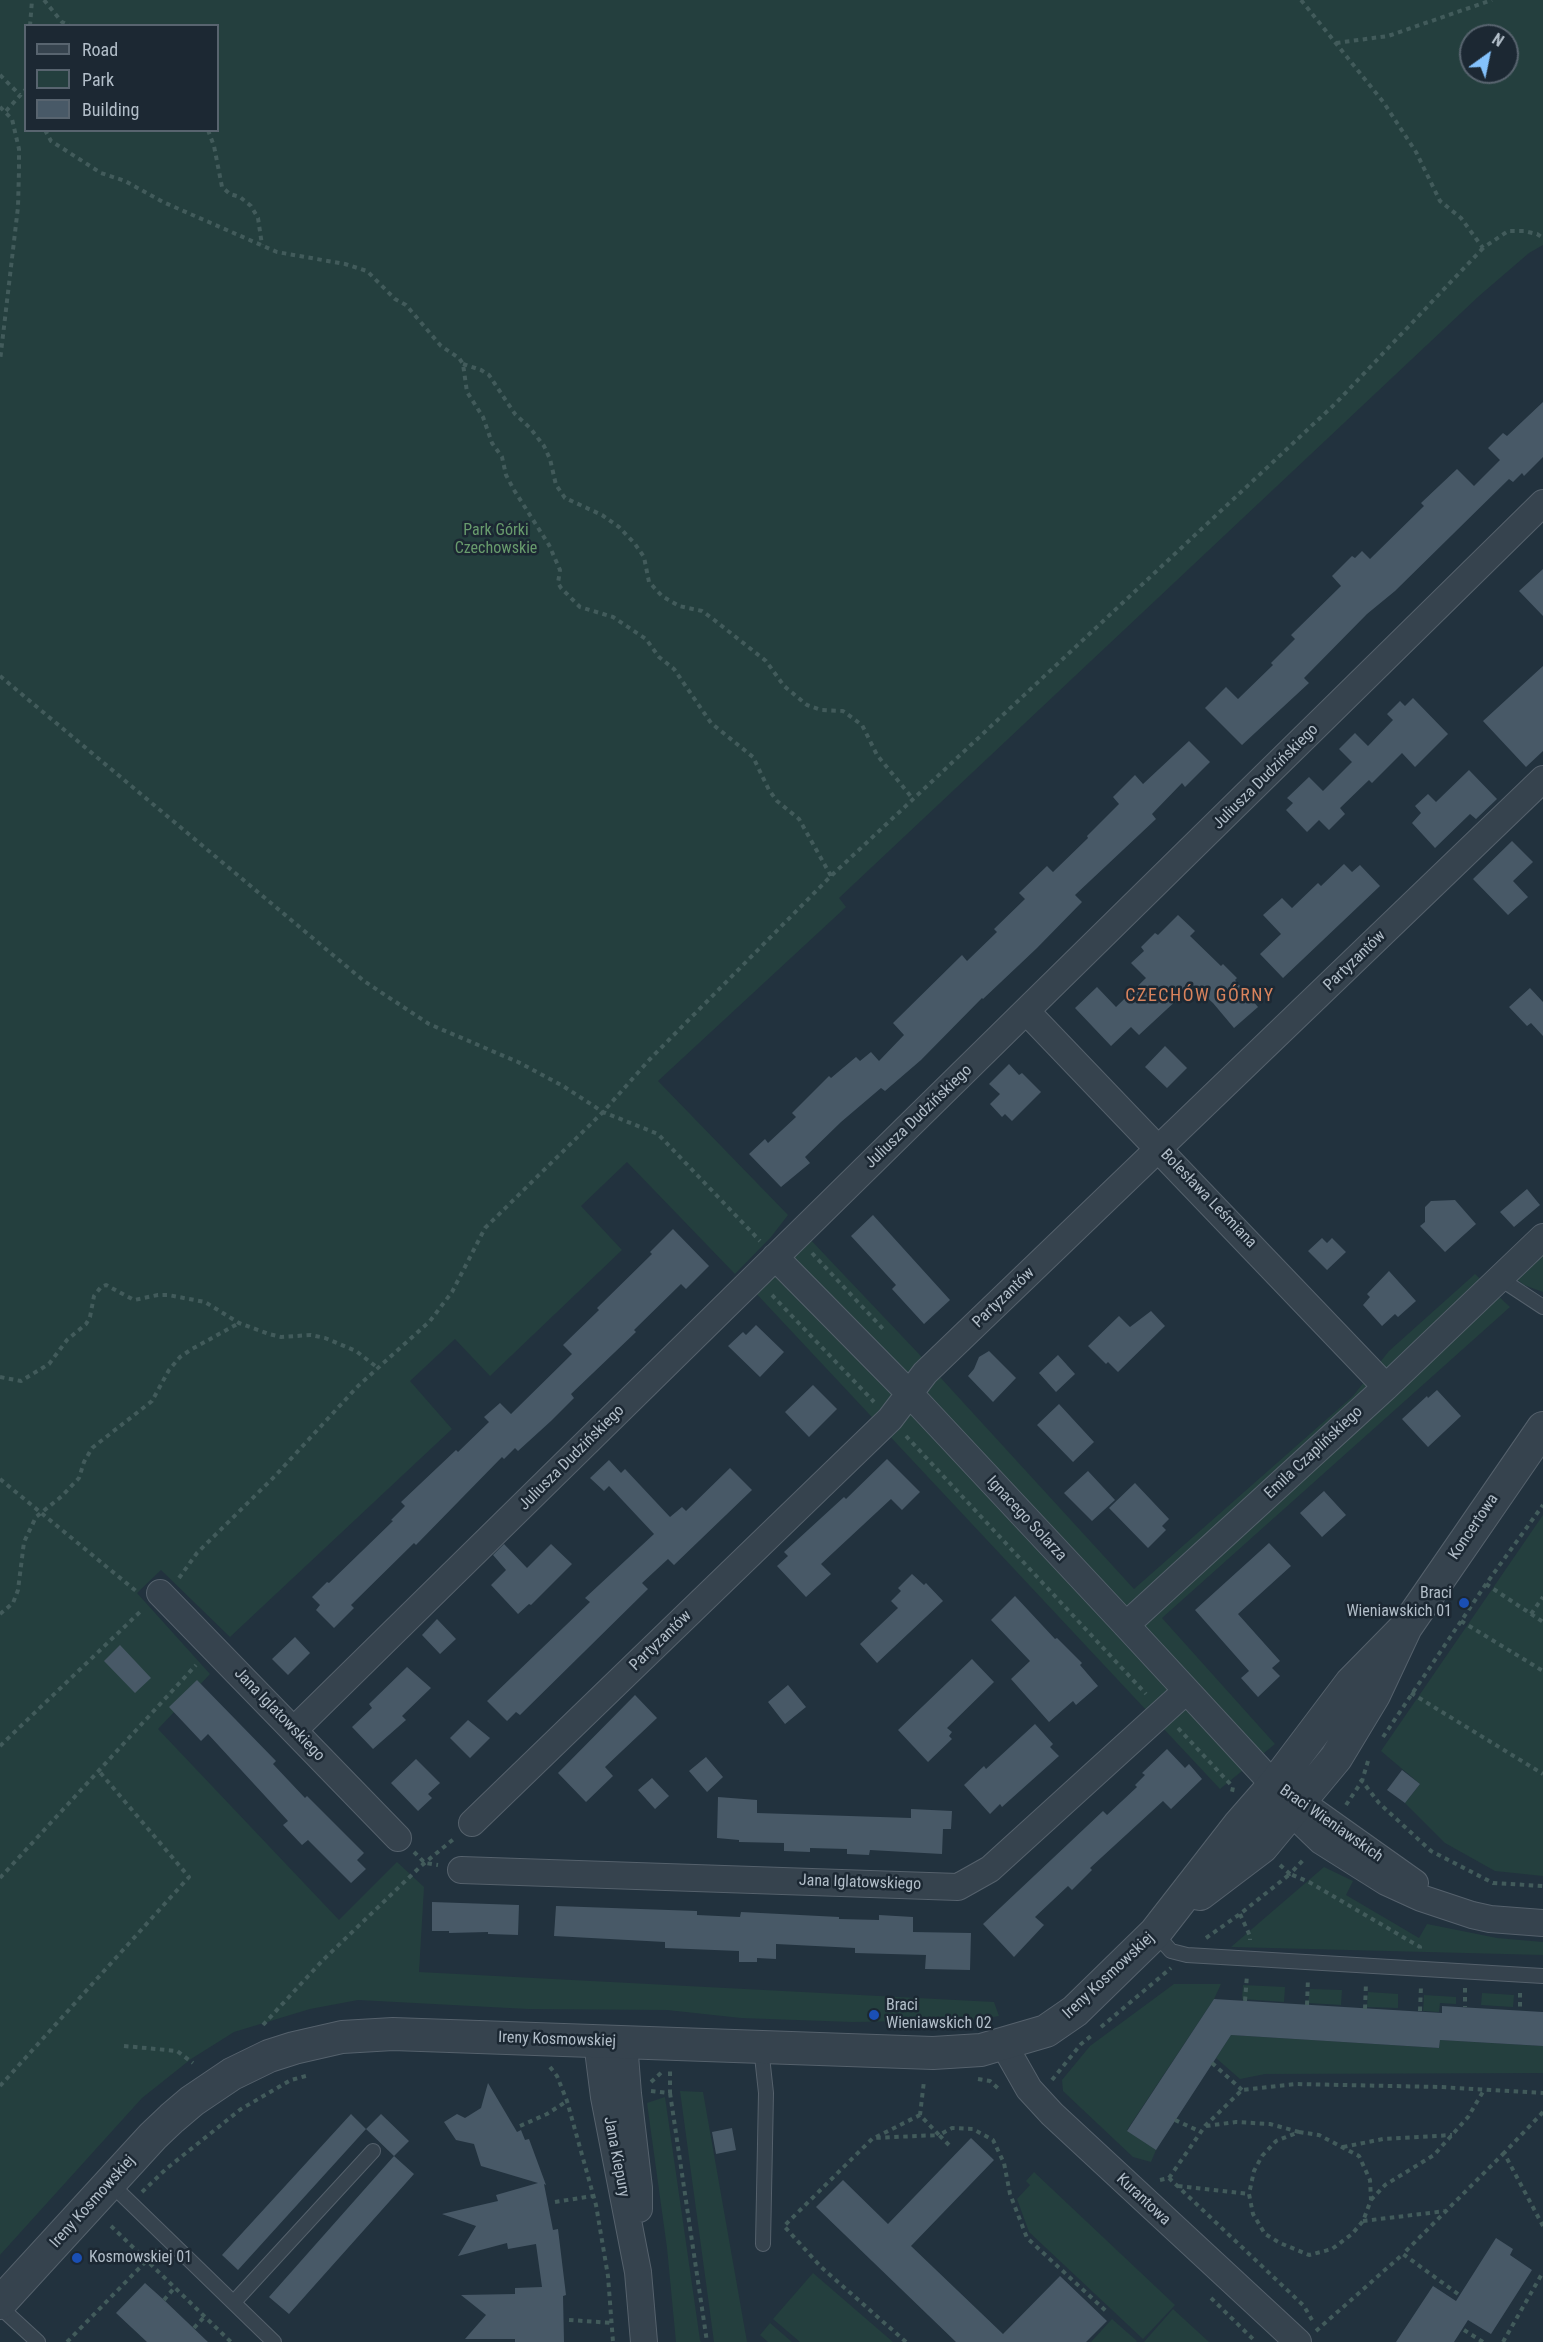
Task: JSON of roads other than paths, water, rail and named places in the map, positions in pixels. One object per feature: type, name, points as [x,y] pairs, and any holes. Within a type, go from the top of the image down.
[{"type":"street","name":"Juliusza Dudzińskiego","points":[[294,1730],[1028,1012],[1543,503]]},
{"type":"street","name":"Partyzantów","points":[[472,1823],[890,1419],[925,1373],[1543,779]]},
{"type":"street","name":"Bolesława Leśmiana","points":[[1028,1012],[1386,1387]]},
{"type":"street","name":"Emila Czaplińskiego","points":[[1126,1625],[1386,1387],[1543,1237]]},
{"type":"street","name":"Ignacego Solarza","points":[[775,1257],[909,1393],[1274,1785]]},
{"type":"street","name":"Koncertowa","points":[[1297,1807],[1336,1758],[1374,1695],[1406,1627],[1543,1428]]},
{"type":"street","name":"Jana Iglatowskiego","points":[[159,1598],[213,1647],[398,1838]]},
{"type":"street","name":"Koncertowa","points":[[1274,1785],[1351,1683],[1406,1627]]},
{"type":"street","name":"Jana Iglatowskiego","points":[[461,1870],[958,1887],[990,1869],[1186,1691]]},
{"type":"street","name":"Braci Wieniawskich","points":[[1274,1785],[1297,1807],[1450,1907],[1490,1919],[1543,1923]]},
{"type":"street","name":"Ireny Kosmowskiej","points":[[1162,1925],[1239,1825],[1274,1785]]},
{"type":"street","name":"Ireny Kosmowskiej","points":[[0,2305],[153,2136],[205,2091],[252,2063],[294,2048],[342,2037],[393,2034],[933,2053],[981,2050],[1046,2031],[1075,2011],[1162,1925],[1262,1847],[1297,1807]]},
{"type":"street","name":"Jana Kiepury","points":[[611,2042],[628,2094],[639,2188],[638,2272],[644,2342]]},
{"type":"street","name":"Kurantowa","points":[[1005,2044],[1029,2089],[1052,2114],[1304,2339]]},
{"type":"lane","points":[[1499,1278],[1543,1307]]},
{"type":"lane","points":[[1162,1925],[1171,1952],[1187,1955],[1543,1976]]},
{"type":"lane","points":[[761,2047],[766,2093],[763,2244]]},
{"type":"lane","points":[[234,2302],[373,2151]]},
{"type":"lane","points":[[110,2183],[274,2342]]},
{"type":"lane","points":[[0,2305],[38,2342]]},
{"type":"place","name":"Braci Wieniawskich 01","points":[[1464,1603]]},
{"type":"place","name":"Braci Wieniawskich 02","points":[[874,2015]]},
{"type":"place","name":"Kosmowskiej 01","points":[[77,2258]]},
{"type":"district","name":"CZECHÓW GÓRNY","points":[[1200,996]]},
{"type":"park label","name":"Park Górki Czechowskie","points":[[496,540]]}]
